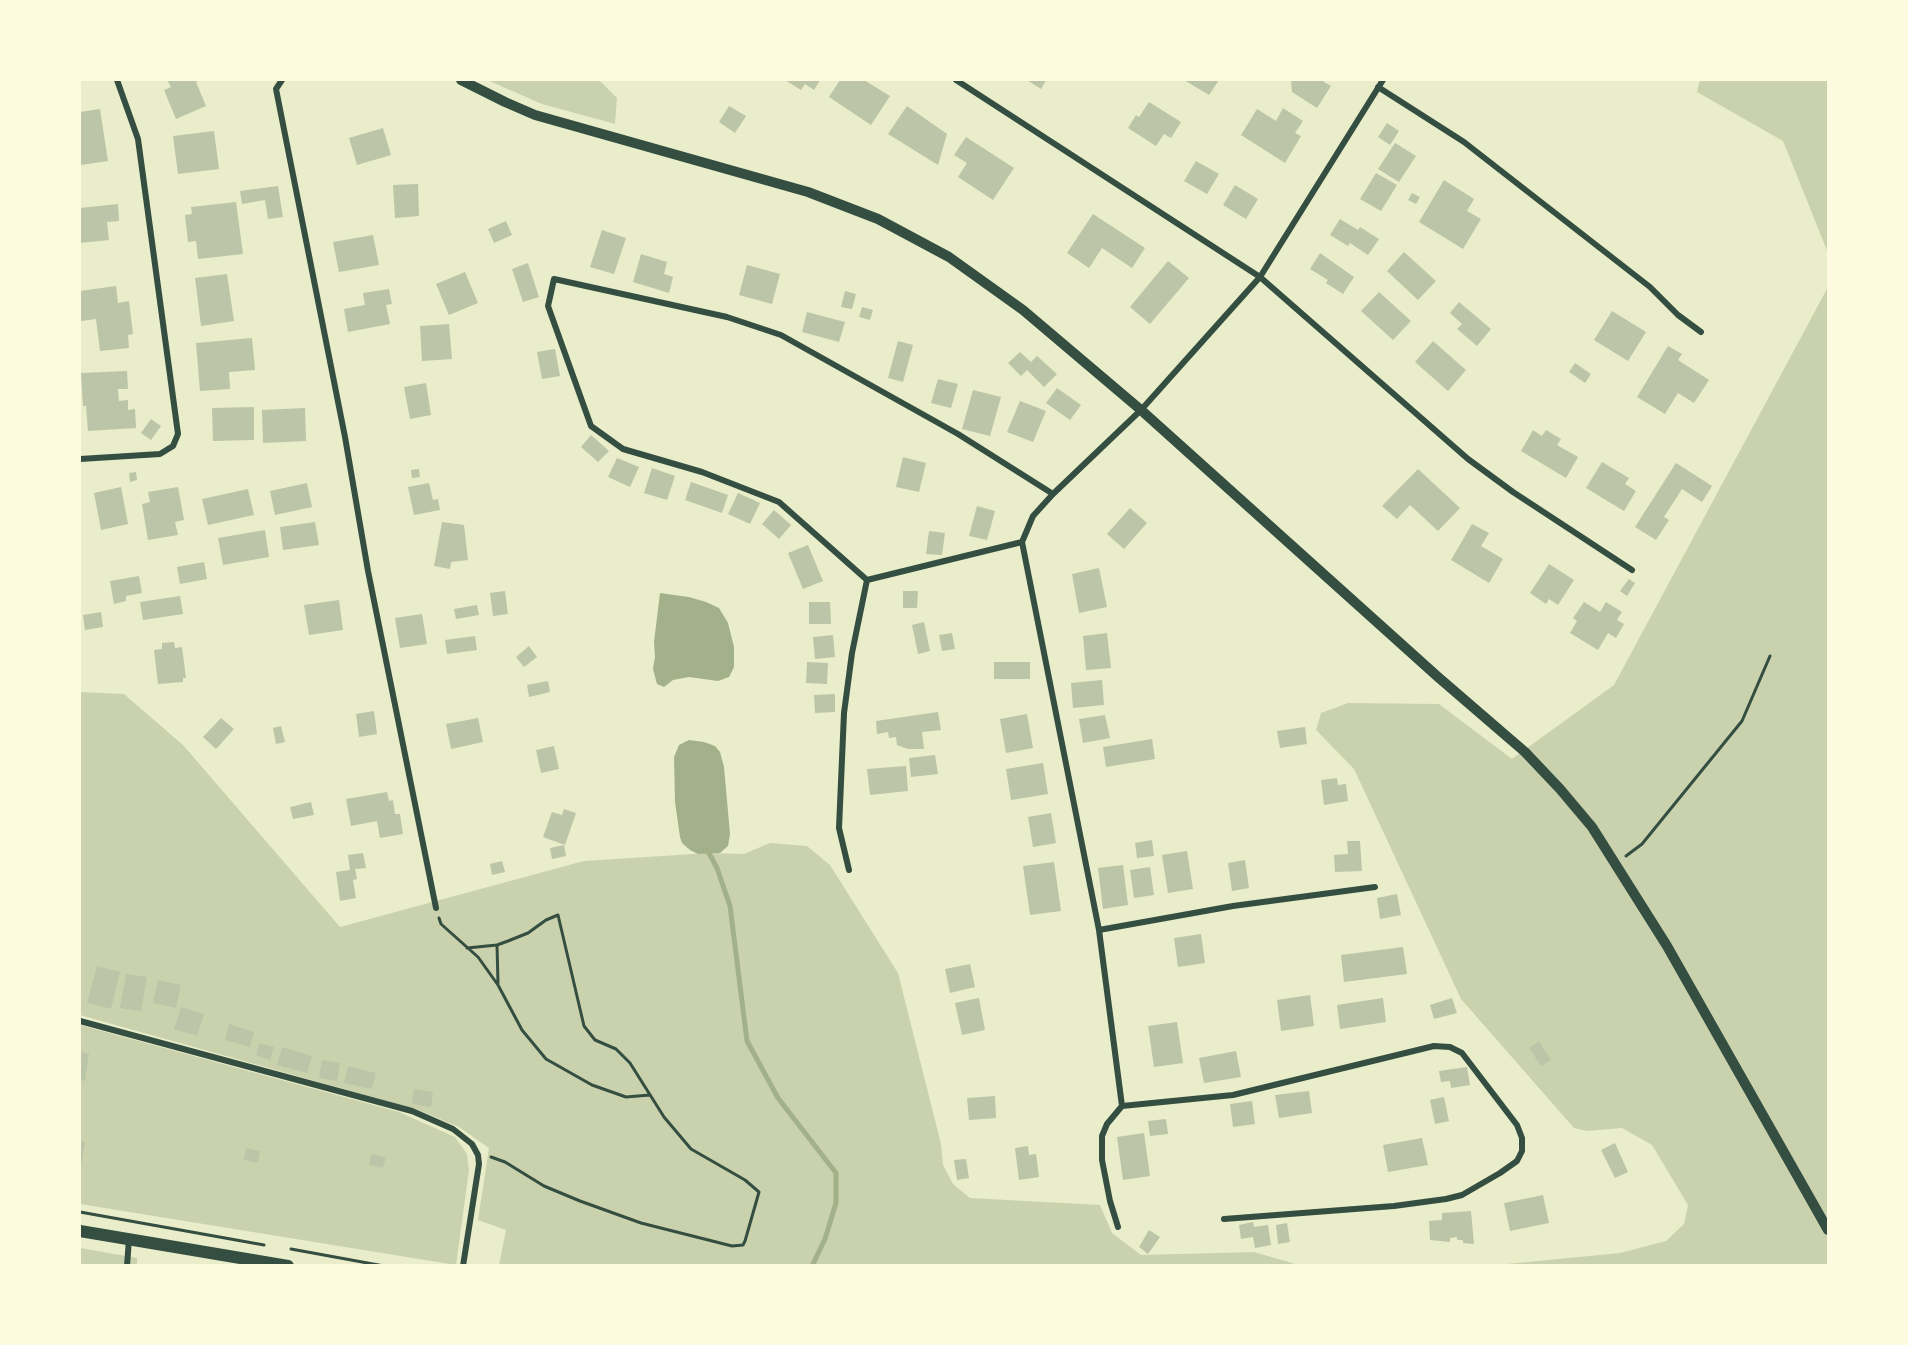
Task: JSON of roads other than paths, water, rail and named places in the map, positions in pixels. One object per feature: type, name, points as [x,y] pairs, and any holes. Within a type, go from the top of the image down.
[{"type":"main road","points":[[461,80],[535,115],[808,192],[878,219],[949,256],[1023,310],[1141,410],[1438,677],[1525,752],[1560,789],[1592,827],[1667,946],[1828,1230]]},
{"type":"main road","points":[[80,1231],[288,1266]]},
{"type":"street","points":[[80,459],[160,454],[173,446],[178,434],[138,139],[117,80]]},
{"type":"street","points":[[282,80],[276,89],[345,437],[368,571],[436,908]]},
{"type":"street","points":[[956,80],[1260,277],[1468,459],[1513,492],[1632,570]]},
{"type":"street","points":[[1122,1106],[1099,930],[1022,542],[1033,516],[1141,410],[1260,277],[1383,80]]},
{"type":"street","points":[[1378,87],[1464,142],[1650,287],[1678,315],[1701,332]]},
{"type":"street","points":[[867,580],[779,502],[702,472],[623,449],[591,426],[548,306],[554,279],[727,317],[781,335],[958,434],[1053,494]]},
{"type":"street","points":[[867,580],[1022,542]]},
{"type":"street","points":[[849,870],[839,828],[844,713],[852,653],[867,580]]},
{"type":"street","points":[[1099,930],[1233,906],[1375,887]]},
{"type":"street","points":[[80,1021],[412,1111],[453,1129],[472,1144],[478,1155],[479,1164],[463,1266]]},
{"type":"street","points":[[1118,1227],[1102,1160],[1102,1136],[1107,1124],[1122,1106],[1233,1095],[1434,1046],[1450,1047],[1462,1053],[1517,1125],[1522,1138],[1522,1150],[1517,1161],[1462,1195],[1394,1206],[1224,1219]]},
{"type":"street","points":[[127,1266],[129,1239]]},
{"type":"waterway","points":[[709,853],[717,868],[730,906],[747,1041],[778,1098],[836,1173],[836,1203],[825,1239],[812,1266]]}]
